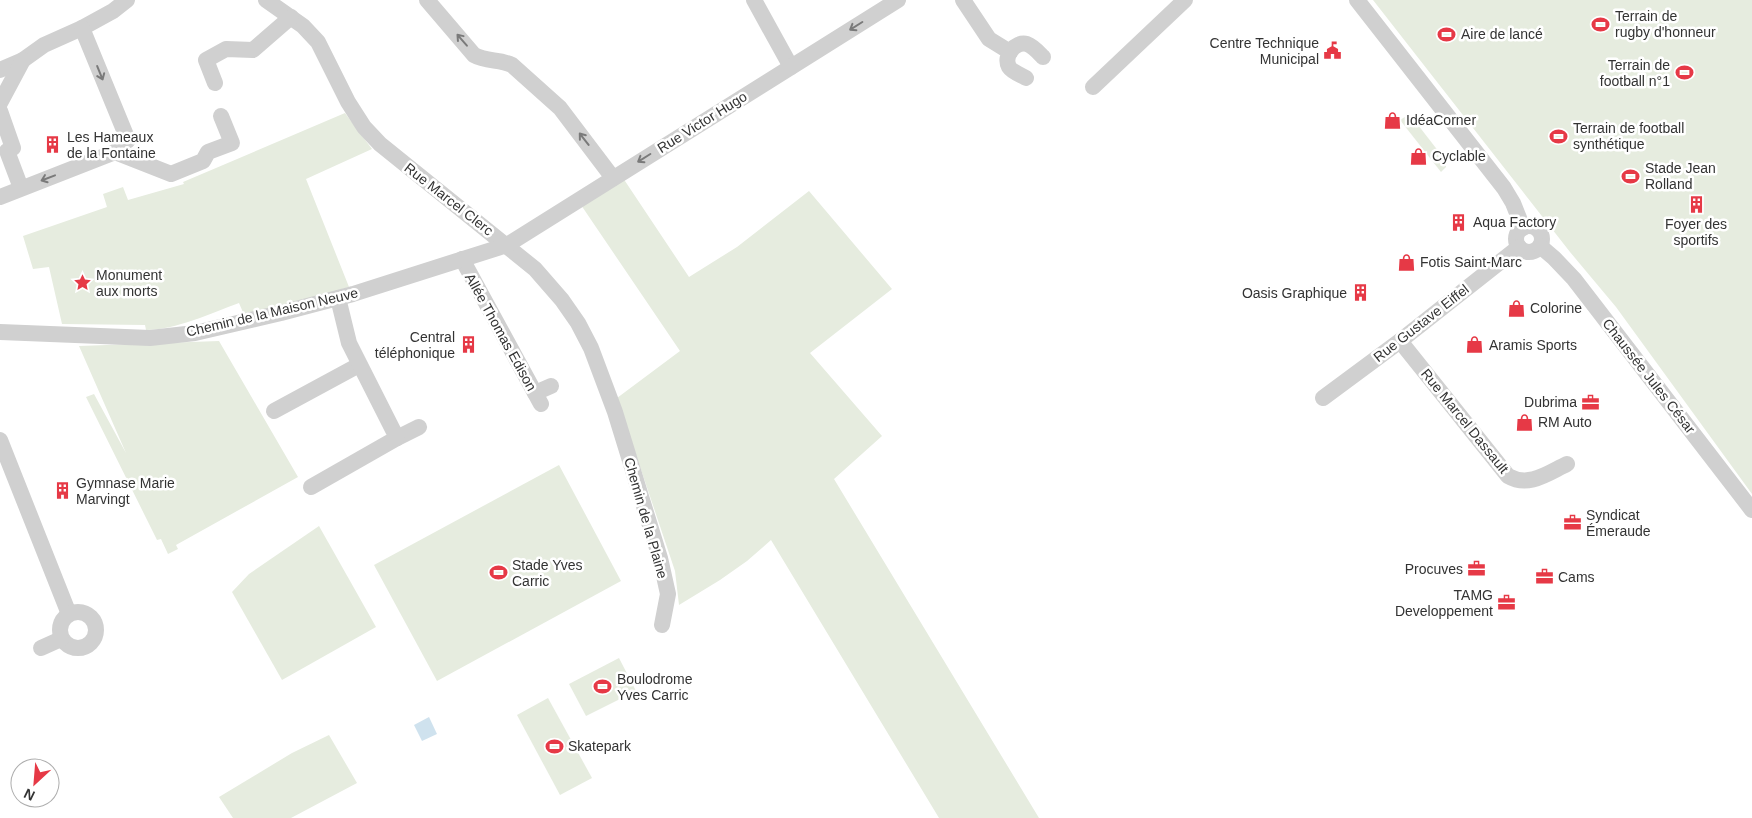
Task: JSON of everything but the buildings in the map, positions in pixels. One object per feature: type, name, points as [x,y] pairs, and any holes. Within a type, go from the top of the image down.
[{"type":"street","points":[[0,70],[23,60],[44,45],[82,28],[113,11],[126,0]]},
{"type":"street","name":"Rue Marcel Clerc","points":[[266,0],[303,26],[318,42],[348,102],[371,135],[535,269],[562,300],[578,323],[591,348],[615,412]]},
{"type":"street","points":[[426,0],[474,54],[481,59],[505,61],[512,65],[560,108],[613,178]]},
{"type":"street","points":[[754,0],[791,67]]},
{"type":"street","name":"Rue Victor Hugo","points":[[507,245],[898,0]]},
{"type":"street","points":[[963,0],[990,39],[1010,52]]},
{"type":"street","points":[[1093,87],[1185,0]]},
{"type":"street","points":[[1357,0],[1504,188],[1513,202],[1522,228],[1516,237],[1519,247],[1529,252],[1534,251],[1540,246]]},
{"type":"street","points":[[215,83],[206,60],[226,49],[253,50],[291,18]]},
{"type":"street","points":[[0,197],[115,152],[128,140],[82,28]]},
{"type":"street","points":[[1026,78],[1009,67],[1008,57],[1010,52],[1014,47],[1026,44],[1043,56]]},
{"type":"street","points":[[0,103],[23,60]]},
{"type":"street","points":[[0,111],[12,148],[7,151],[21,188]]},
{"type":"street","points":[[115,152],[171,174],[203,161],[208,152],[232,143],[221,116]]},
{"type":"street","name":"Chaussée Jules César","points":[[1522,228],[1534,227],[1540,232],[1543,239],[1540,246],[1574,279],[1752,510]]},
{"type":"street","name":"Chemin de la Maison Neuve","points":[[0,332],[157,337],[194,333],[338,298],[507,245]]},
{"type":"street","name":"Rue Gustave Eiffel","points":[[1323,398],[1400,341],[1519,247]]},
{"type":"street","name":"Allée Thomas Edison","points":[[462,259],[538,399],[551,386]]},
{"type":"street","points":[[338,298],[349,343],[398,438]]},
{"type":"street","name":"Rue Marcel Dassault","points":[[1400,341],[1508,476],[1518,480],[1534,480],[1567,464]]},
{"type":"street","points":[[274,411],[359,365]]},
{"type":"street","name":"Chemin de la Plaine","points":[[615,412],[660,558],[668,594],[662,625]]},
{"type":"street","points":[[311,487],[419,427]]},
{"type":"street","points":[[0,440],[69,614]]},
{"type":"street","points":[[76,613],[90,618],[95,623],[97,630],[90,644],[85,647],[72,647],[61,638],[60,627],[63,620],[69,614],[76,613]]},
{"type":"street","points":[[41,648],[61,638]]},
{"type":"shaded area","name":"Stade Jean Rolland","points":[[1373,0],[1752,0],[1752,494],[1616,307],[1570,252]]},
{"type":"shaded area","points":[[345,113],[372,149],[306,179],[349,287],[245,317],[239,303],[193,320],[157,329],[146,330],[145,325],[62,324],[49,267],[33,269],[23,236],[107,207],[103,194],[123,187],[128,200],[184,184],[183,182]]},
{"type":"shaded area","points":[[1408,115],[1411,116],[1446,161],[1446,167],[1441,172],[1400,120]]},
{"type":"shaded area","points":[[623,178],[689,277],[737,247],[809,191],[892,289],[810,353],[882,436],[834,479],[1039,818],[939,818],[771,540],[747,561],[679,605],[675,571],[617,398],[680,351],[581,205]]},
{"type":"shaded area","points":[[219,341],[298,477],[176,545],[178,549],[168,554],[161,539],[157,540],[86,397],[94,394],[126,453],[79,346]]},
{"type":"shaded area","name":"Stade Yves Carric","points":[[559,465],[621,581],[437,681],[374,565]]},
{"type":"shaded area","points":[[319,526],[376,627],[282,680],[232,592],[249,574]]},
{"type":"shaded area","name":"Boulodrome Yves Carric","points":[[619,658],[636,691],[586,716],[569,684]]},
{"type":"shaded area","name":"Skatepark","points":[[548,698],[592,778],[560,795],[517,715]]},
{"type":"shaded area","points":[[329,735],[357,783],[291,818],[233,818],[219,797],[292,753]]},
{"type":"water","points":[[429,717],[437,734],[422,741],[414,725]]},
{"type":"place","name":"Terrain de rugby d'honneur","points":[[1601,24]]},
{"type":"place","name":"Aire de lancé","points":[[1447,34]]},
{"type":"place","name":"Centre Technique Municipal","points":[[1333,51]]},
{"type":"place","name":"Terrain de football n°1","points":[[1684,73]]},
{"type":"place","name":"IdéaCorner","points":[[1392,120]]},
{"type":"place","name":"Terrain de football synthétique","points":[[1559,136]]},
{"type":"place","name":"Les Hameaux de la Fontaine","points":[[53,145]]},
{"type":"place","name":"Cyclable","points":[[1418,156]]},
{"type":"place","name":"Stade Jean Rolland","points":[[1631,176]]},
{"type":"place","name":"Foyer des sportifs","points":[[1696,204]]},
{"type":"place","name":"Aqua Factory","points":[[1459,222]]},
{"type":"place","name":"Fotis Saint-Marc","points":[[1406,262]]},
{"type":"place","name":"Monument aux morts","points":[[82,283]]},
{"type":"place","name":"Oasis Graphique","points":[[1361,293]]},
{"type":"place","name":"Colorine","points":[[1516,308]]},
{"type":"place","name":"Central téléphonique","points":[[469,345]]},
{"type":"place","name":"Aramis Sports","points":[[1475,345]]},
{"type":"place","name":"Dubrima","points":[[1591,402]]},
{"type":"place","name":"RM Auto","points":[[1524,422]]},
{"type":"place","name":"Gymnase Marie Marvingt","points":[[62,491]]},
{"type":"place","name":"Syndicat Émeraude","points":[[1572,523]]},
{"type":"place","name":"Procuves","points":[[1477,569]]},
{"type":"place","name":"Stade Yves Carric","points":[[498,573]]},
{"type":"place","name":"Cams","points":[[1544,577]]},
{"type":"place","name":"TAMG Developpement","points":[[1507,603]]},
{"type":"place","name":"Boulodrome Yves Carric","points":[[603,687]]},
{"type":"place","name":"Skatepark","points":[[554,746]]}]
